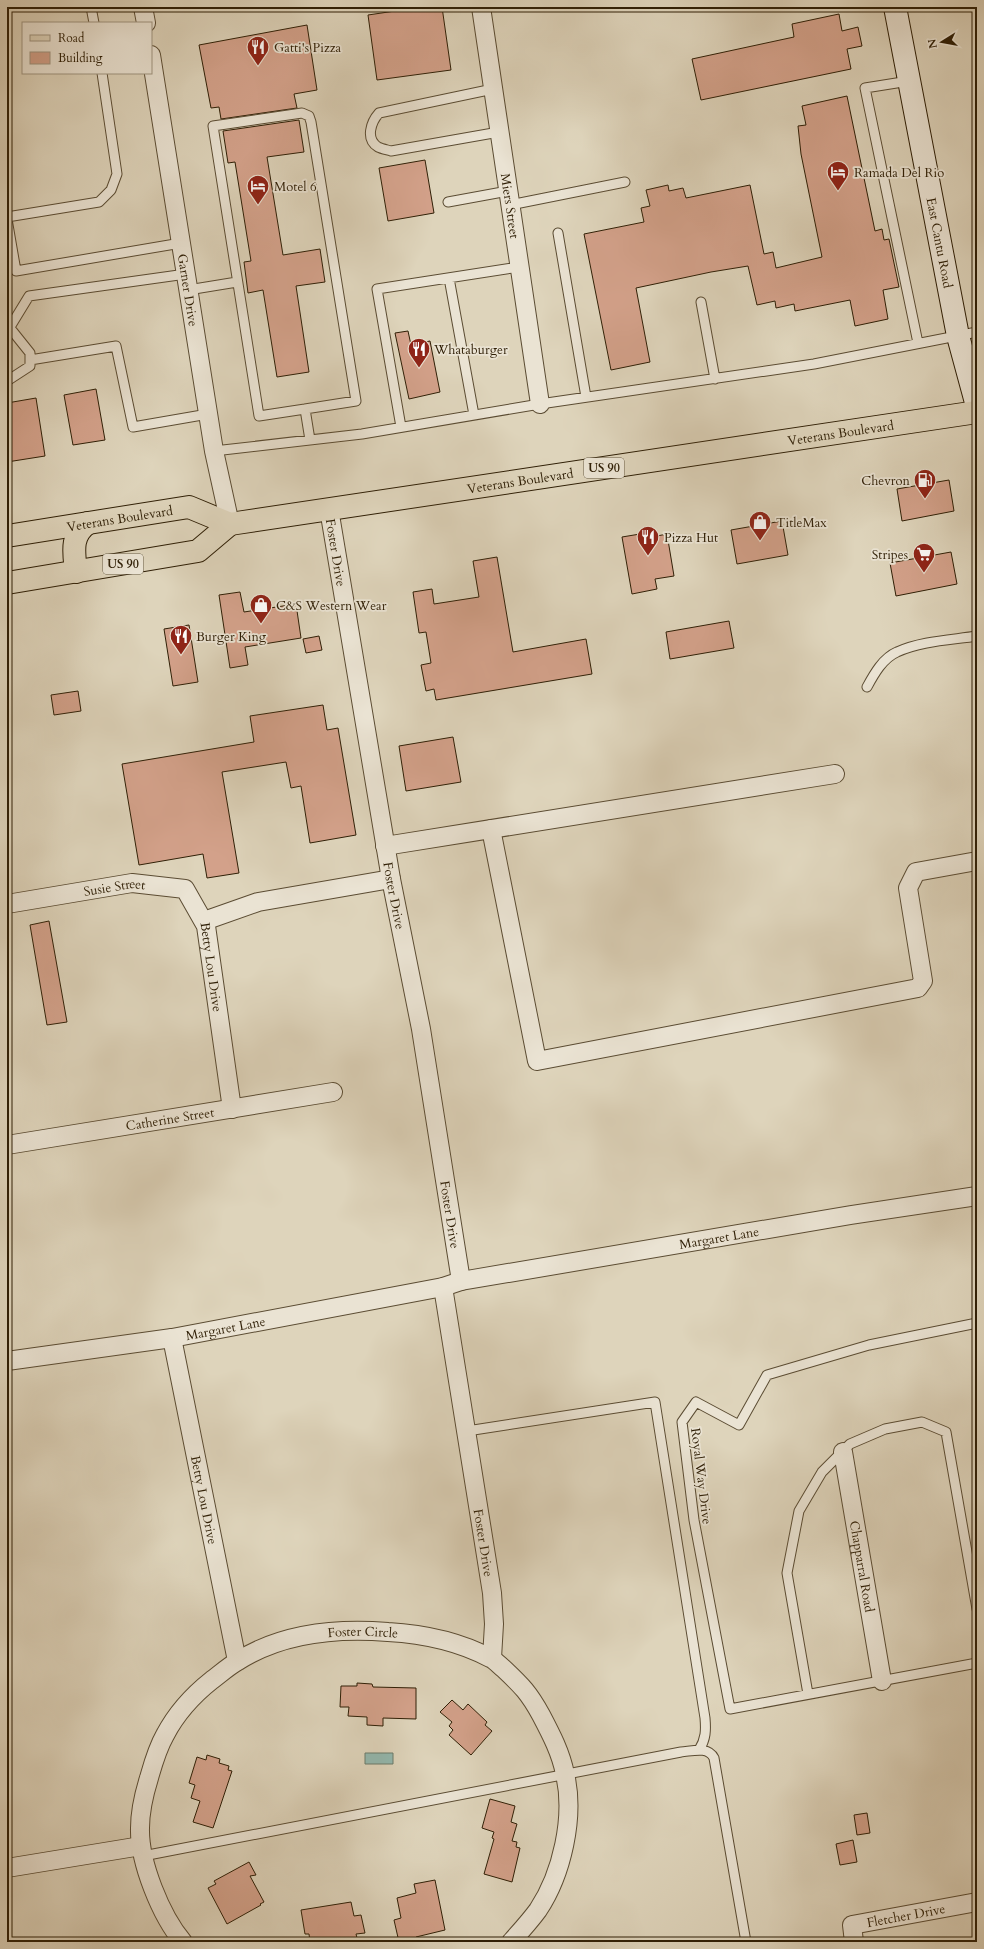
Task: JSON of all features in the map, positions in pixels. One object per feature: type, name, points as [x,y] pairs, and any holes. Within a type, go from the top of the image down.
[{"type":"main road","name":"Veterans Boulevard","points":[[7,536],[189,507],[230,524],[977,412]]},
{"type":"main road","points":[[76,572],[74,553],[75,539],[80,528],[88,523]]},
{"type":"main road","name":"US 90","points":[[7,583],[198,552],[230,524]]},
{"type":"street","points":[[143,7],[146,22]]},
{"type":"street","name":"Miers Street","points":[[481,7],[540,404]]},
{"type":"street","name":"East Cantu Road","points":[[895,7],[909,80],[967,334],[977,406]]},
{"type":"street","name":"Garner Drive","points":[[152,61],[214,451],[230,524]]},
{"type":"street","name":"Foster Drive","points":[[329,509],[385,846],[421,1029],[461,1281]]},
{"type":"street","points":[[385,846],[835,774]]},
{"type":"street","points":[[491,829],[537,1061],[918,988],[923,981],[908,888],[916,872],[977,861]]},
{"type":"street","name":"Betty Lou Drive","points":[[232,1109],[206,926],[204,921],[258,902],[391,879]]},
{"type":"street","name":"Susie Street","points":[[7,904],[132,882],[185,889],[204,921]]},
{"type":"street","name":"Catherine Street","points":[[7,1145],[333,1092]]},
{"type":"street","name":"Margaret Lane","points":[[7,1361],[172,1338],[443,1286],[461,1281],[851,1215],[977,1196]]},
{"type":"street","name":"Foster Drive","points":[[443,1286],[492,1593],[494,1624],[492,1658]]},
{"type":"street","name":"Betty Lou Drive","points":[[172,1338],[237,1661]]},
{"type":"street","name":"Chapparral Road","points":[[843,1452],[882,1681]]},
{"type":"street","name":"Foster Circle","points":[[184,1942],[166,1916],[142,1851],[140,1827],[145,1793],[154,1759],[166,1733],[179,1713],[201,1689],[237,1661],[261,1649],[306,1635],[338,1631],[370,1630],[418,1634],[458,1644],[492,1658],[526,1689],[555,1742],[566,1775],[569,1827],[557,1871],[538,1910],[511,1942]]},
{"type":"street","points":[[7,1868],[142,1851]]},
{"type":"street","name":"Fletcher Drive","points":[[854,1942],[852,1925],[977,1902]]},
{"type":"lane","points":[[91,7],[94,22]]},
{"type":"lane","points":[[102,74],[118,174],[111,190],[99,202],[7,218],[16,271],[181,243]]},
{"type":"lane","points":[[909,80],[866,88],[918,343]]},
{"type":"lane","points":[[493,89],[379,113],[371,123],[372,139],[378,147],[391,151],[499,132]]},
{"type":"lane","points":[[305,113],[309,116],[314,136],[356,401],[305,409],[259,416],[212,126],[305,113]]},
{"type":"lane","points":[[448,202],[509,198],[625,182]]},
{"type":"lane","points":[[558,234],[586,397]]},
{"type":"lane","points":[[401,428],[377,290],[520,267]]},
{"type":"lane","points":[[449,278],[474,415]]},
{"type":"lane","points":[[7,381],[30,366],[30,353],[8,330],[29,296],[187,282],[237,282]]},
{"type":"lane","points":[[701,302],[714,378]]},
{"type":"lane","points":[[214,451],[401,428],[540,404],[814,364],[967,334]]},
{"type":"lane","points":[[30,360],[116,346],[133,427],[208,414]]},
{"type":"lane","points":[[305,409],[310,440]]},
{"type":"lane","points":[[866,687],[879,667],[896,652],[919,646],[977,636]]},
{"type":"lane","name":"Royal Way Drive","points":[[808,1694],[730,1709],[694,1520],[682,1422],[696,1402],[738,1425],[767,1375],[869,1345],[977,1323]]},
{"type":"lane","points":[[467,1431],[655,1402],[706,1718],[706,1734],[703,1744],[699,1750]]},
{"type":"lane","points":[[977,1609],[946,1432],[922,1422],[885,1429],[850,1444],[822,1472],[799,1511],[787,1573],[808,1694],[977,1663]]},
{"type":"lane","points":[[142,1851],[699,1750],[706,1751],[712,1754],[714,1758],[746,1942]]},
{"type":"water","points":[[365,1753],[393,1753],[393,1764],[365,1764]]},
{"type":"building","points":[[395,7],[442,7],[451,70],[377,80],[368,15],[395,11]]},
{"type":"building","points":[[839,14],[842,31],[858,27],[862,46],[847,49],[851,69],[701,100],[692,59],[794,37],[792,24]]},
{"type":"building","name":"Gatti's Pizza","points":[[307,25],[317,90],[294,94],[297,108],[221,119],[219,107],[211,108],[199,45]]},
{"type":"building","points":[[847,96],[875,231],[882,229],[884,240],[889,239],[899,287],[883,290],[888,319],[855,326],[850,300],[795,311],[794,304],[776,308],[775,301],[757,305],[748,266],[711,272],[636,288],[650,362],[611,370],[584,234],[644,222],[641,208],[650,206],[646,190],[668,185],[669,191],[683,188],[686,198],[750,185],[764,254],[773,252],[776,268],[822,257],[801,154],[798,126],[806,125],[802,106]]},
{"type":"building","name":"Motel 6","points":[[299,120],[304,152],[267,157],[283,255],[320,249],[325,282],[296,286],[309,372],[277,377],[263,290],[248,293],[244,262],[251,261],[235,162],[228,163],[223,131]]},
{"type":"building","points":[[425,160],[434,213],[388,221],[379,168]]},
{"type":"building","name":"Whataburger","points":[[408,331],[411,345],[430,341],[440,392],[409,399],[395,333]]},
{"type":"building","points":[[96,389],[105,440],[73,445],[64,395]]},
{"type":"building","points":[[36,398],[45,456],[7,462],[7,403]]},
{"type":"building","name":"Chevron","points":[[949,480],[954,511],[902,521],[897,489]]},
{"type":"building","name":"TitleMax","points":[[782,521],[788,555],[737,564],[731,530]]},
{"type":"building","name":"Pizza Hut","points":[[646,533],[647,538],[667,534],[674,576],[655,579],[657,589],[632,594],[622,537]]},
{"type":"building","name":"Stripes","points":[[951,552],[957,584],[896,596],[890,563]]},
{"type":"building","points":[[497,557],[513,652],[586,639],[592,674],[436,700],[434,689],[426,691],[421,665],[431,663],[426,632],[419,633],[413,592],[432,589],[434,604],[479,597],[473,561]]},
{"type":"building","name":"C&S Western Wear","points":[[240,592],[244,612],[296,604],[301,638],[245,647],[248,665],[230,668],[219,595]]},
{"type":"building","points":[[729,621],[734,648],[670,659],[666,632]]},
{"type":"building","name":"Burger King","points":[[189,625],[198,682],[173,686],[164,629]]},
{"type":"building","points":[[319,636],[322,650],[306,653],[303,639]]},
{"type":"building","points":[[78,691],[81,711],[54,715],[51,695]]},
{"type":"building","points":[[323,705],[327,730],[338,728],[356,835],[310,843],[301,786],[291,788],[286,762],[222,772],[239,873],[207,878],[203,854],[139,865],[122,764],[254,742],[250,716]]},
{"type":"building","points":[[453,737],[461,782],[406,791],[399,746]]},
{"type":"building","points":[[49,921],[67,1022],[47,1025],[30,925]]},
{"type":"building","points":[[357,1683],[372,1684],[373,1687],[416,1688],[416,1719],[383,1718],[383,1726],[367,1725],[367,1717],[348,1716],[349,1707],[340,1707],[341,1686],[357,1686]]},
{"type":"building","points":[[452,1700],[463,1710],[468,1704],[487,1722],[485,1725],[492,1731],[471,1755],[449,1735],[453,1730],[449,1726],[452,1722],[440,1712]]},
{"type":"building","points":[[207,1755],[220,1759],[219,1763],[229,1766],[228,1770],[232,1771],[213,1828],[193,1822],[200,1801],[191,1798],[195,1785],[189,1783],[197,1757],[206,1760]]},
{"type":"building","points":[[490,1799],[515,1806],[511,1822],[517,1824],[512,1841],[517,1842],[516,1847],[520,1848],[512,1882],[484,1874],[494,1839],[492,1838],[494,1832],[482,1828]]},
{"type":"building","points":[[867,1813],[870,1833],[857,1835],[854,1815]]},
{"type":"building","points":[[853,1840],[857,1862],[840,1865],[836,1844]]},
{"type":"building","points":[[249,1862],[256,1875],[250,1876],[264,1902],[227,1924],[208,1888],[216,1884],[214,1881]]},
{"type":"building","points":[[435,1880],[445,1930],[416,1937],[417,1942],[399,1942],[394,1920],[401,1918],[397,1898],[416,1893],[414,1884]]},
{"type":"building","points":[[351,1902],[354,1916],[361,1915],[365,1933],[356,1934],[358,1942],[310,1942],[309,1934],[305,1934],[301,1910]]},
{"type":"place","name":"Gatti's Pizza","points":[[258,66]]},
{"type":"place","name":"Ramada Del Rio","points":[[838,192]]},
{"type":"place","name":"Motel 6","points":[[258,206]]},
{"type":"place","name":"Whataburger","points":[[419,368]]},
{"type":"place","name":"Chevron","points":[[925,500]]},
{"type":"place","name":"TitleMax","points":[[760,542]]},
{"type":"place","name":"Pizza Hut","points":[[648,556]]},
{"type":"place","name":"Stripes","points":[[924,574]]},
{"type":"place","name":"C&S Western Wear","points":[[261,624]]},
{"type":"place","name":"Burger King","points":[[181,656]]}]
